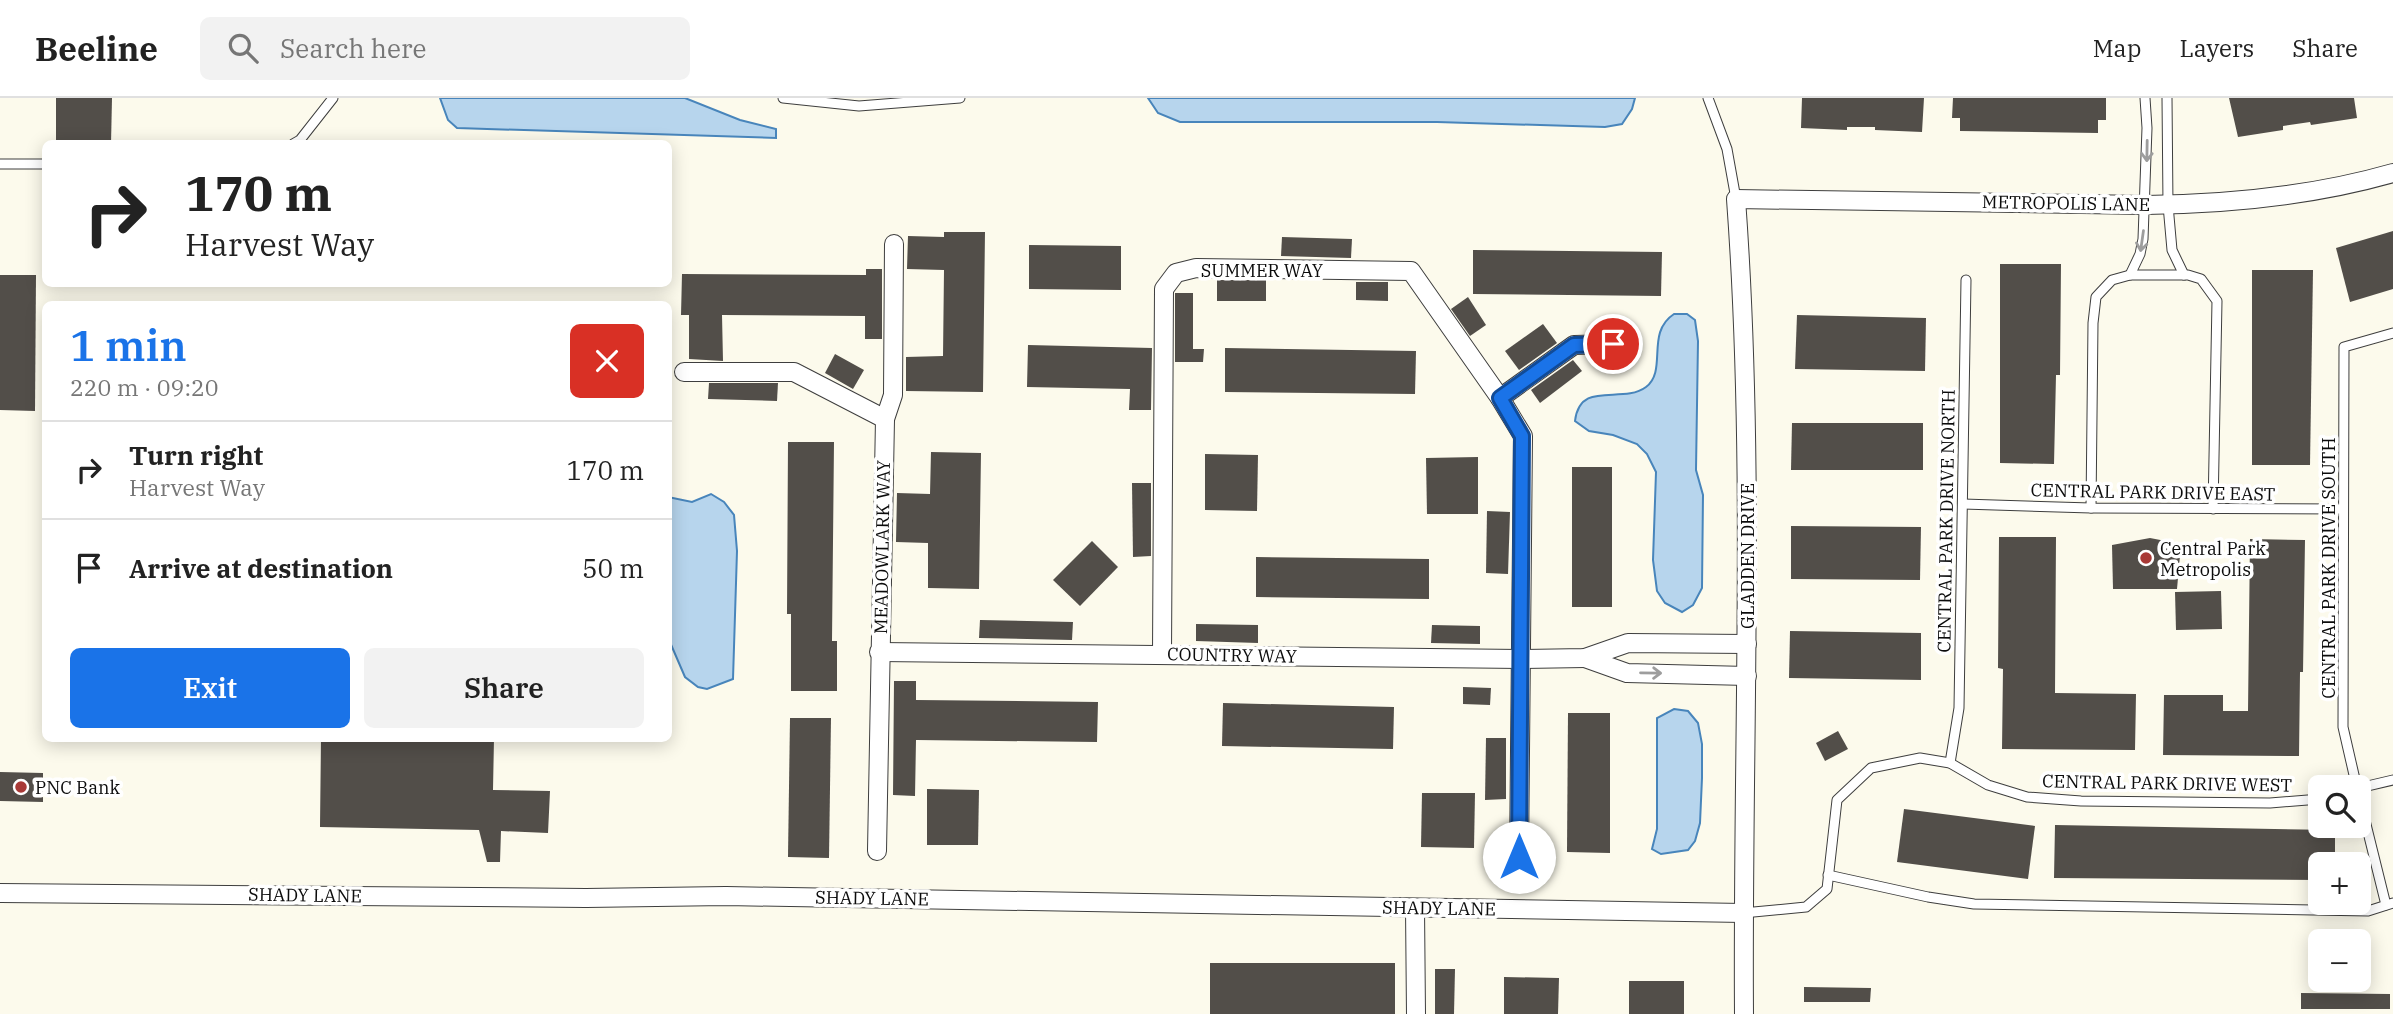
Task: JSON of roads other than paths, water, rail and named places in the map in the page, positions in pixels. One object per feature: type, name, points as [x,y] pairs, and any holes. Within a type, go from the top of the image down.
[{"type":"street","name":"METROPOLIS LANE","points":[[1736,199],[2168,205],[2257,199],[2319,190],[2393,173]]},
{"type":"street","name":"GLADDEN DRIVE","points":[[1736,199],[1746,422],[1744,1014]]},
{"type":"street","name":"MEADOWLARK WAY","points":[[877,851],[885,419],[893,395],[894,244]]},
{"type":"street","name":"SUMMER WAY","points":[[1162,654],[1164,289],[1176,273],[1196,268],[1411,271],[1500,398]]},
{"type":"street","points":[[1519,857],[1522,436],[1500,398],[1574,345],[1613,344]]},
{"type":"street","points":[[684,372],[794,372],[885,419]]},
{"type":"street","points":[[1585,658],[1628,643],[1747,643]]},
{"type":"street","name":"COUNTRY WAY","points":[[879,652],[1585,658]]},
{"type":"street","points":[[1585,658],[1627,673],[1747,676]]},
{"type":"street","name":"SHADY LANE","points":[[0,893],[586,898],[726,896],[1743,913]]},
{"type":"street","points":[[1415,908],[1416,1014]]},
{"type":"lane","points":[[300,140],[333,98]]},
{"type":"lane","points":[[783,98],[859,106],[960,98]]},
{"type":"lane","points":[[1708,98],[1727,149],[1736,199]]},
{"type":"lane","points":[[2130,275],[2140,254],[2146,205],[2145,98]]},
{"type":"lane","points":[[2166,98],[2168,205],[2172,250],[2184,275]]},
{"type":"lane","points":[[0,164],[42,164]]},
{"type":"lane","points":[[2091,508],[2093,323],[2096,297],[2112,280],[2130,275],[2184,275],[2201,279],[2217,301],[2213,509]]},
{"type":"lane","name":"CENTRAL PARK DRIVE NORTH","points":[[1950,763],[1959,708],[1966,280]]},
{"type":"lane","name":"CENTRAL PARK DRIVE SOUTH","points":[[2355,775],[2343,727],[2344,347],[2393,333]]},
{"type":"lane","name":"CENTRAL PARK DRIVE EAST","points":[[1963,504],[2091,508],[2343,509]]},
{"type":"lane","name":"CENTRAL PARK DRIVE WEST","points":[[1743,913],[1806,907],[1826,889],[1837,800],[1871,768],[1920,758],[1950,763],[1988,785],[2027,796],[2108,802],[2270,803],[2308,800]]},
{"type":"lane","points":[[2371,785],[2393,780]]},
{"type":"lane","points":[[1828,875],[1974,904],[2368,911],[2389,904],[2371,838]]},
{"type":"water","points":[[440,98],[685,98],[740,120],[776,129],[776,138],[457,128],[448,120]]},
{"type":"water","points":[[1148,98],[1635,98],[1632,109],[1622,124],[1605,127],[1437,122],[1180,122],[1158,113]]},
{"type":"water","points":[[1674,314],[1687,314],[1695,320],[1698,341],[1696,470],[1703,495],[1702,588],[1693,605],[1682,612],[1665,603],[1657,591],[1653,560],[1656,472],[1647,454],[1637,444],[1613,435],[1589,431],[1575,421],[1585,400],[1603,395],[1636,392],[1646,387],[1656,371],[1660,331]]},
{"type":"water","points":[[711,494],[724,502],[734,515],[737,551],[733,679],[707,689],[698,687],[685,677],[672,647],[672,498],[692,502]]},
{"type":"water","points":[[1674,709],[1688,711],[1698,723],[1702,744],[1700,823],[1695,841],[1688,850],[1661,854],[1652,849],[1657,829],[1657,718]]},
{"type":"place","name":"Central Park Metropolis","points":[[2146,558]]},
{"type":"place","name":"PNC Bank","points":[[21,787]]}]
